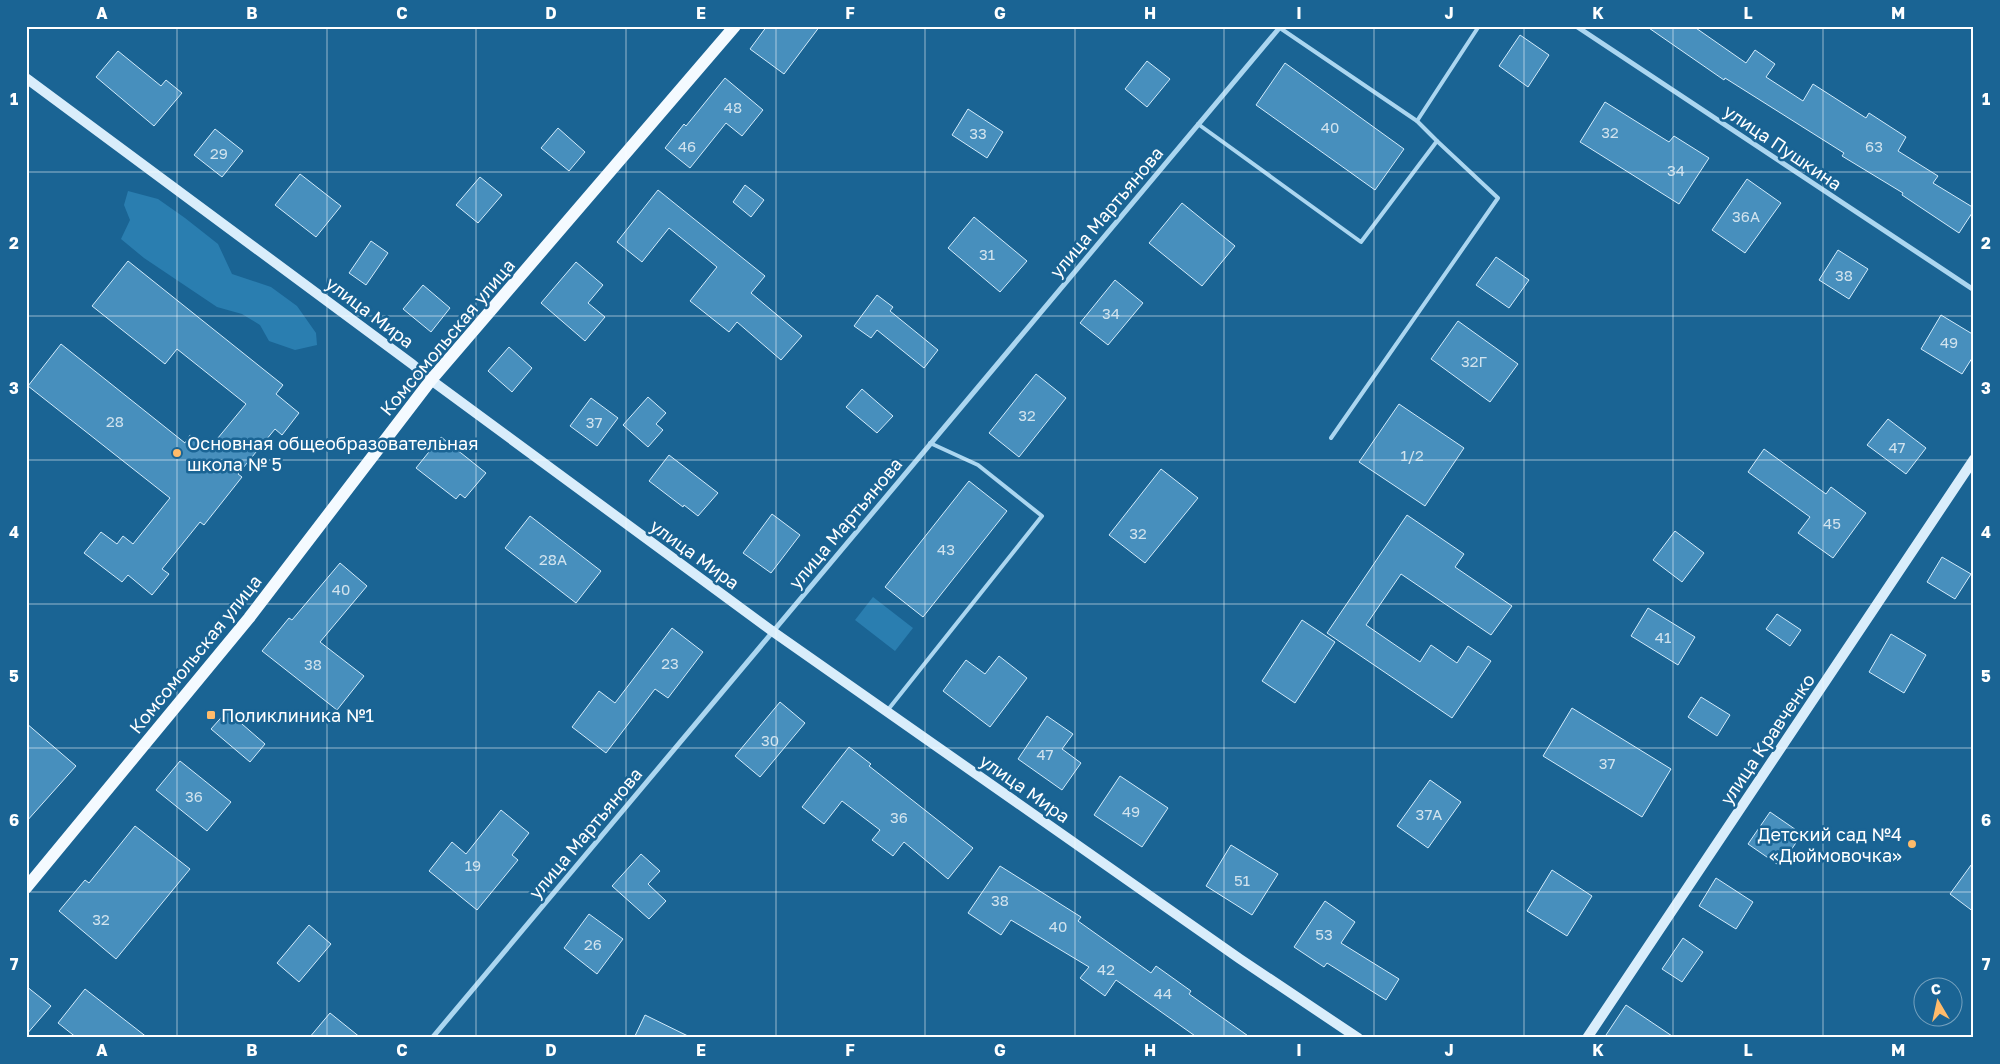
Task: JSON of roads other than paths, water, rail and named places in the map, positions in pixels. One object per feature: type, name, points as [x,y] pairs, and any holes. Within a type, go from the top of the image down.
[{"type":"main road","name":"Комсомольская улица","points":[[26,888],[249,618],[431,380],[735,26]]},
{"type":"main road","name":"улица Мира","points":[[26,78],[772,631],[1240,959],[1358,1038]]},
{"type":"main road","name":"улица Кравченко","points":[[1587,1038],[1974,459]]},
{"type":"street","name":"улица Пушкина","points":[[1576,26],[1974,290]]},
{"type":"street","name":"улица Мартьянова","points":[[432,1038],[1281,27]]},
{"type":"lane","points":[[1417,121],[1479,26]]},
{"type":"lane","points":[[1281,27],[1417,121],[1498,198],[1331,438]]},
{"type":"lane","points":[[1198,124],[1361,242],[1437,141]]},
{"type":"lane","points":[[887,711],[1042,516],[978,465],[930,443]]},
{"type":"place","name":"Основная общеобразовательная школа № 5","points":[[177,453]]},
{"type":"place","name":"Поликлиника №1","points":[[211,715]]},
{"type":"place","name":"Детский сад №4 «Дюймовочка»","points":[[1912,844]]}]
